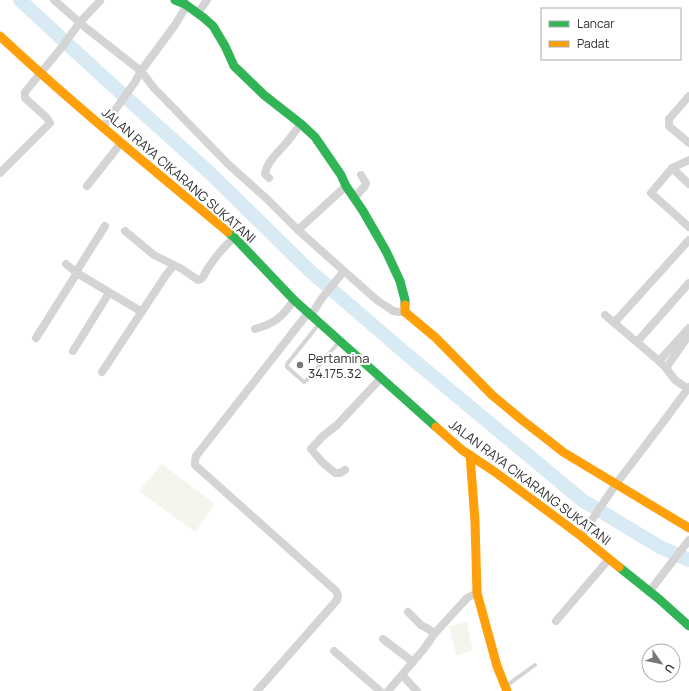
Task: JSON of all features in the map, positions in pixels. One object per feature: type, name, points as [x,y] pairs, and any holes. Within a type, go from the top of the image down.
[{"type":"street","points":[[54,0],[141,71],[154,88],[228,164],[267,199],[298,230],[378,301],[393,311],[405,312],[421,324],[484,387],[544,438],[563,452],[689,528]]},
{"type":"street","points":[[175,0],[187,5],[213,26],[225,46],[234,66],[264,95],[315,137],[341,174],[346,186],[363,211],[391,261],[400,281],[405,300],[405,312]]},
{"type":"street","points":[[198,13],[207,0]]},
{"type":"street","points":[[0,173],[50,123],[47,118],[25,98],[25,92],[62,47],[73,30],[100,1]]},
{"type":"street","points":[[103,127],[135,82],[141,71],[175,25],[187,5]]},
{"type":"street","name":"JALAN RAYA CIKARANG SUKATANI","points":[[0,36],[40,73],[121,143],[234,237],[294,300],[462,450],[495,472],[552,516],[584,532],[609,559],[660,600],[689,626]]},
{"type":"street","points":[[689,96],[669,119],[669,126],[689,143]]},
{"type":"street","points":[[269,178],[265,174],[272,160],[301,124]]},
{"type":"street","points":[[87,186],[121,143]]},
{"type":"street","points":[[689,160],[672,168],[651,193],[689,227]]},
{"type":"street","points":[[672,168],[689,184]]},
{"type":"street","points":[[354,198],[366,183],[361,175]]},
{"type":"street","points":[[298,230],[346,186]]},
{"type":"street","points":[[36,338],[105,226]]},
{"type":"street","points":[[125,231],[154,255],[182,269],[198,280],[201,280],[219,253],[234,237]]},
{"type":"street","points":[[614,323],[689,240]]},
{"type":"street","points":[[66,264],[76,273],[142,312]]},
{"type":"street","points":[[102,372],[174,265]]},
{"type":"street","points":[[257,691],[338,600],[338,595],[336,591],[195,465],[196,456],[344,271]]},
{"type":"street","points":[[637,342],[689,283]]},
{"type":"street","points":[[73,351],[109,293]]},
{"type":"street","points":[[255,329],[267,326],[277,320],[285,313],[294,300]]},
{"type":"street","points":[[584,532],[616,484],[688,388],[675,380],[666,368],[605,315]]},
{"type":"street","points":[[659,362],[689,331]]},
{"type":"street","points":[[666,368],[689,331]]},
{"type":"street","points":[[345,470],[340,473],[335,473],[322,462],[311,449],[323,436],[337,425],[381,378]]},
{"type":"street","points":[[470,455],[475,521],[477,593],[497,666],[506,689]]},
{"type":"street","points":[[649,592],[687,541]]},
{"type":"street","points":[[556,621],[609,559]]},
{"type":"street","points":[[388,691],[423,650],[435,633],[467,598],[477,593]]},
{"type":"street","points":[[408,612],[421,625],[435,633]]},
{"type":"street","points":[[383,639],[413,662]]},
{"type":"street","points":[[334,651],[380,691]]},
{"type":"street","points":[[402,675],[417,691]]},
{"type":"lane","points":[[320,324],[287,364],[287,367],[304,382],[340,341]]},
{"type":"lane","points":[[506,689],[535,665]]},
{"type":"shaded area","points":[[162,464],[215,504],[195,532],[139,491]]},
{"type":"shaded area","points":[[467,622],[473,651],[456,655],[449,626]]},
{"type":"waterway","points":[[20,0],[211,174],[310,271],[410,357],[582,500],[660,547],[689,560]]},
{"type":"traffic: fast","points":[[175,0],[185,4],[213,26],[225,46],[234,66],[264,95],[315,137],[341,175],[346,186],[363,211],[386,251],[400,281],[405,305]]},
{"type":"traffic: fast","points":[[228,232],[294,300],[436,427]]},
{"type":"traffic: fast","points":[[619,567],[659,599],[689,626]]},
{"type":"traffic: slow","points":[[0,36],[84,111],[228,232]]},
{"type":"traffic: slow","points":[[405,305],[405,312],[436,338],[492,395],[522,420],[563,452],[689,528]]},
{"type":"traffic: slow","points":[[436,427],[462,450],[495,472],[581,536],[619,567]]},
{"type":"traffic: slow","points":[[470,455],[475,521],[477,593],[497,666],[507,691]]},
{"type":"place","name":"Pertamina 34.175.32","points":[[300,365]]}]
